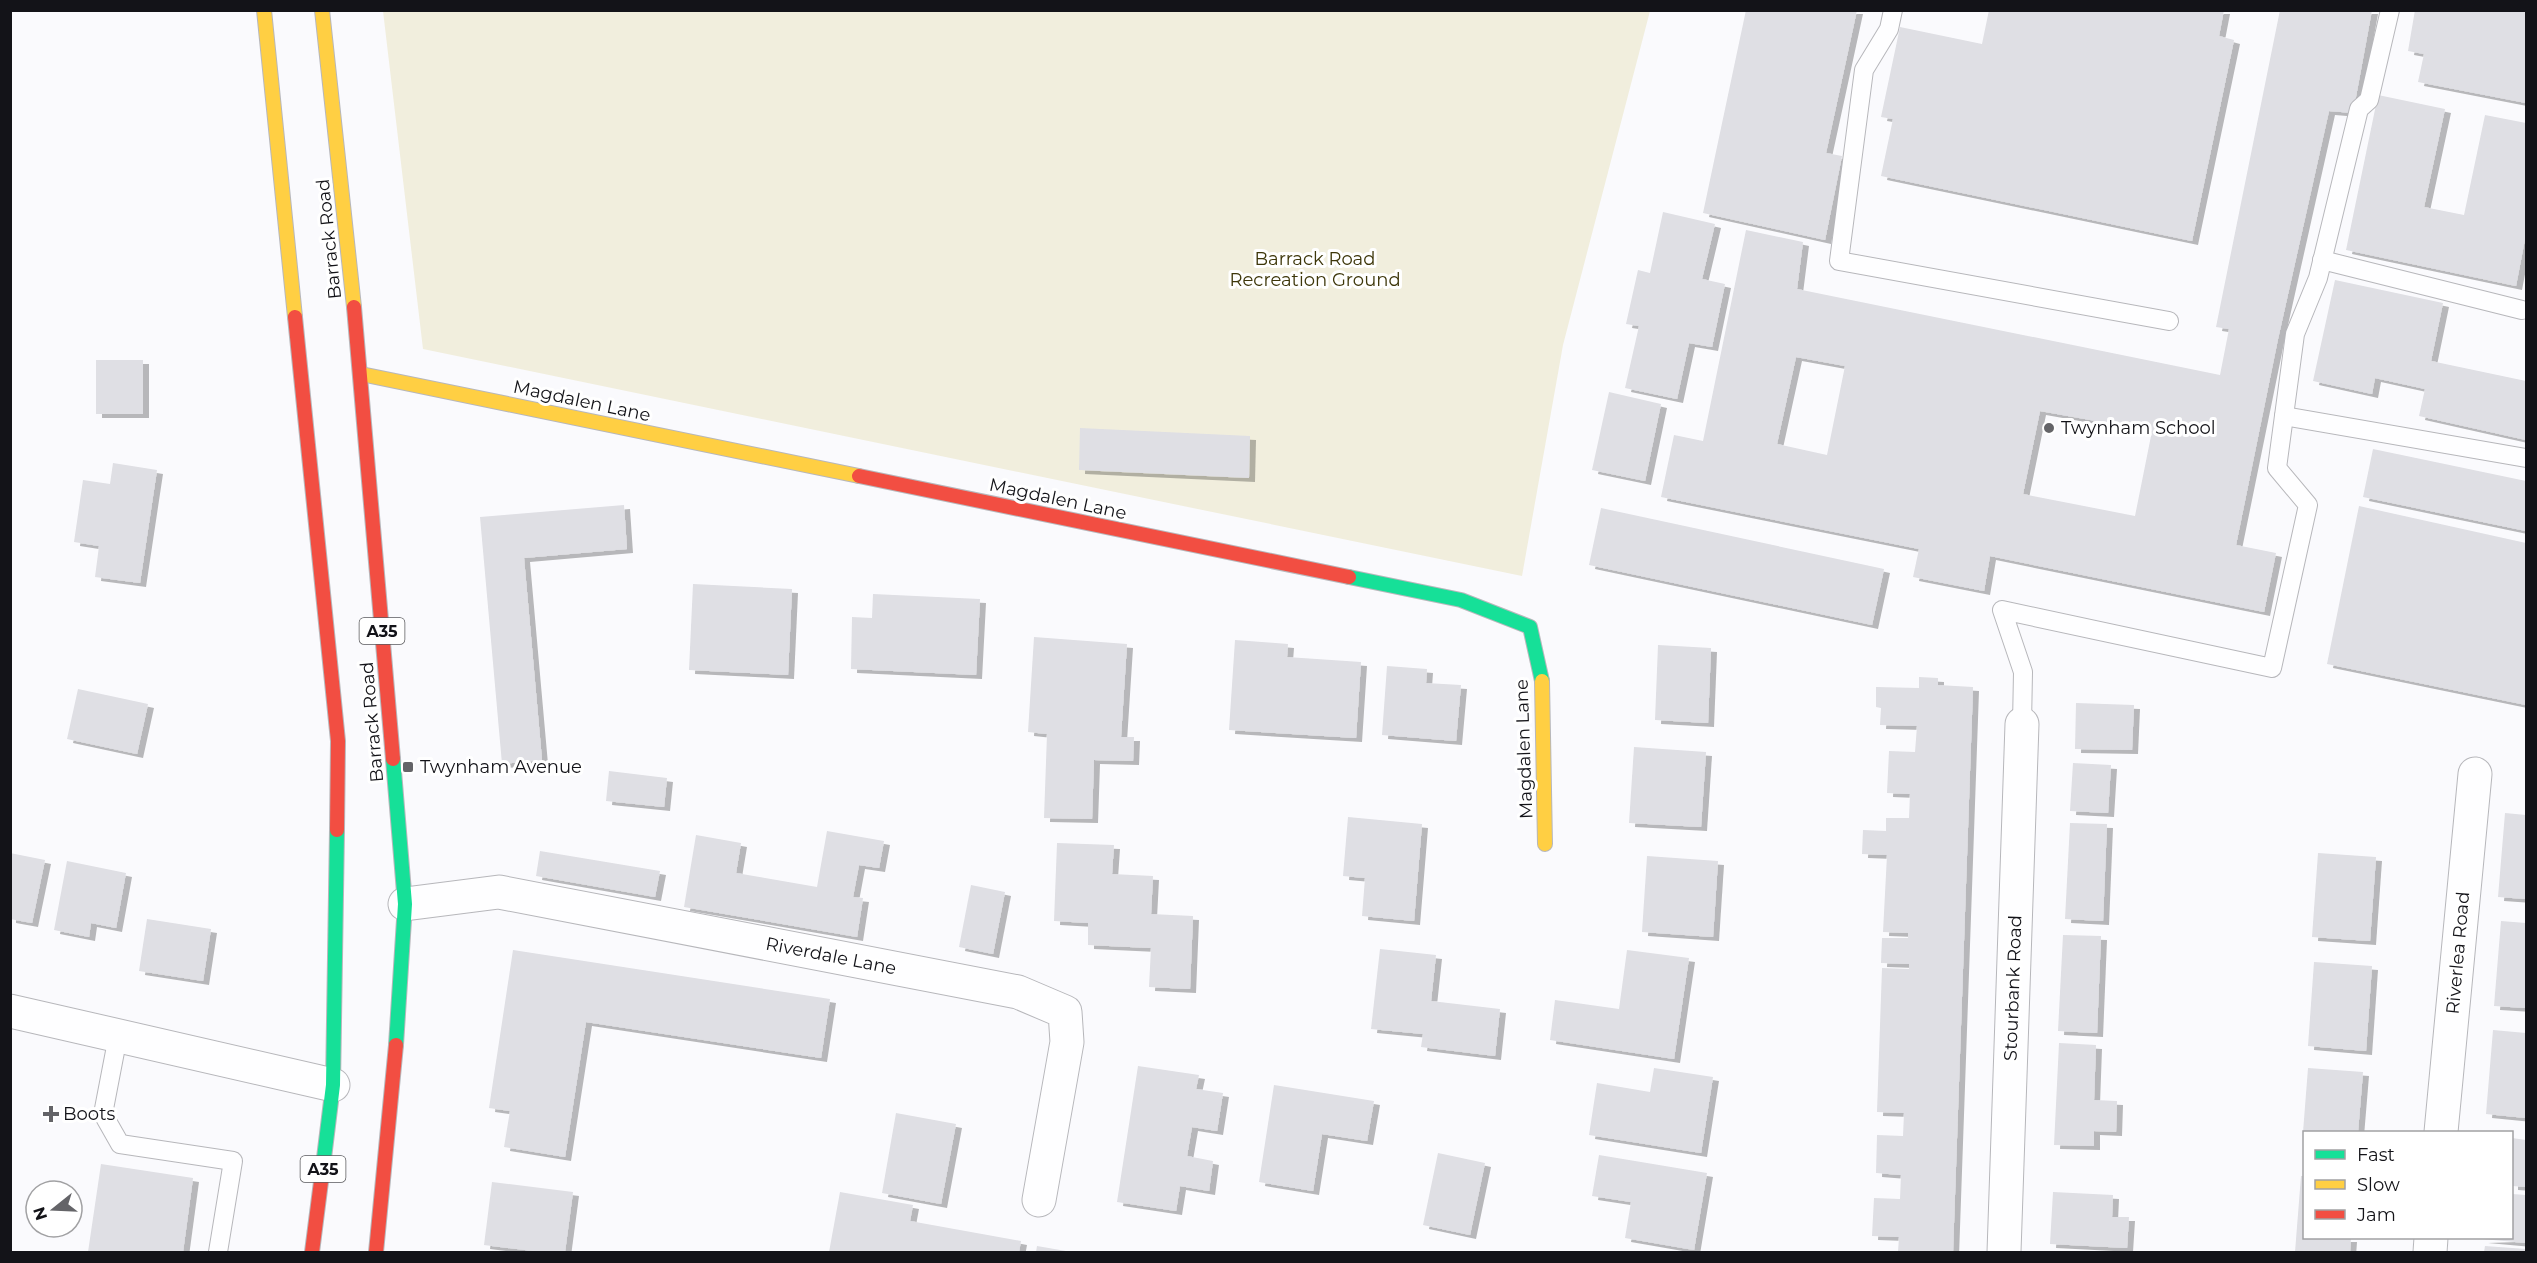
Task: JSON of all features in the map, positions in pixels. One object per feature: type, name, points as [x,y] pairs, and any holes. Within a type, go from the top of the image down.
[{"type":"main road","name":"Barrack Road","points":[[264,10],[338,741],[333,1085],[312,1252]]},
{"type":"main road","name":"Barrack Road","points":[[322,10],[361,374],[405,904],[393,1083],[376,1252]]},
{"type":"main road","name":"Magdalen Lane","points":[[361,374],[1461,600],[1530,627],[1542,676],[1545,844]]},
{"type":"street","name":"Stourbank Road","points":[[2004,1252],[2022,724]]},
{"type":"street","name":"Riverlea Road","points":[[2441,1131],[2475,774]]},
{"type":"street","name":"Riverdale Lane","points":[[405,904],[499,892],[1018,992],[1065,1012],[1066,1042],[1039,1200]]},
{"type":"street","points":[[10,1011],[333,1085]]},
{"type":"lane","points":[[1893,10],[1889,29],[1864,70],[1839,261],[2169,321]]},
{"type":"lane","points":[[2022,724],[2023,672],[2002,610],[2272,668],[2308,505],[2277,468],[2295,334],[2318,278],[2359,109],[2369,100],[2390,10]]},
{"type":"lane","points":[[2322,260],[2522,310]]},
{"type":"lane","points":[[2284,416],[2526,458]]},
{"type":"lane","points":[[118,1036],[103,1114],[120,1144],[233,1161],[218,1252]]},
{"type":"green space","name":"Barrack Road Recreation Ground","points":[[383,11],[1650,11],[1563,345],[1522,576],[423,349]]},
{"type":"building","points":[[1746,10],[1857,10],[1826,153],[1842,156],[1825,240],[1703,213]]},
{"type":"building","points":[[1989,10],[2224,10],[2219,36],[2234,40],[2192,241],[1881,176],[1893,119],[1881,117],[1900,27],[1982,44]]},
{"type":"building","points":[[2280,10],[2372,10],[2353,113],[2329,111],[2278,339],[2236,545],[2276,553],[2264,612],[1990,556],[1984,591],[1913,577],[1919,549],[1661,497],[1674,435],[1703,441],[1746,230],[1803,242],[1797,289],[2220,375],[2229,329],[2216,327]],"holes":[[[1796,357],[1845,366],[1827,455],[1777,444]],[[2040,411],[2152,431],[2135,516],[2023,494]]]},
{"type":"building","points":[[2415,10],[2526,10],[2526,103],[2418,82],[2424,54],[2408,51]]},
{"type":"building","points":[[2378,95],[2445,109],[2424,207],[2464,215],[2485,115],[2526,123],[2526,234],[2516,286],[2346,250]]},
{"type":"building","points":[[1663,212],[1715,224],[1702,279],[1725,284],[1712,347],[1689,343],[1677,399],[1625,388],[1639,326],[1626,324],[1638,270],[1650,273]]},
{"type":"building","points":[[2335,280],[2443,303],[2431,361],[2526,381],[2526,440],[2419,416],[2425,389],[2375,378],[2372,394],[2313,381]]},
{"type":"building","points":[[96,360],[143,360],[143,414],[96,414]]},
{"type":"building","points":[[1609,392],[1661,404],[1645,481],[1592,470]]},
{"type":"building","points":[[1080,428],[1250,436],[1249,478],[1079,470]]},
{"type":"building","points":[[2373,449],[2526,481],[2526,531],[2363,497]]},
{"type":"building","points":[[113,463],[157,470],[140,583],[95,577],[99,546],[74,542],[83,480],[110,484]]},
{"type":"building","points":[[624,505],[627,549],[524,558],[542,760],[502,764],[480,517]]},
{"type":"building","points":[[2359,506],[2526,543],[2526,705],[2327,664]]},
{"type":"building","points":[[1601,508],[1884,569],[1872,625],[1589,565]]},
{"type":"building","points":[[693,584],[792,589],[788,675],[689,670]]},
{"type":"building","points":[[873,594],[980,599],[976,675],[851,669],[852,617],[872,618]]},
{"type":"building","points":[[1034,637],[1127,644],[1121,737],[1134,737],[1133,761],[1094,760],[1092,819],[1044,818],[1047,734],[1028,732]]},
{"type":"building","points":[[1235,640],[1288,644],[1287,657],[1361,662],[1356,738],[1229,730]]},
{"type":"building","points":[[1658,645],[1711,648],[1708,723],[1655,720]]},
{"type":"building","points":[[1387,666],[1427,669],[1426,683],[1461,685],[1456,741],[1382,735]]},
{"type":"building","points":[[1919,677],[1938,678],[1938,685],[1973,687],[1953,1252],[1898,1252],[1899,1237],[1872,1236],[1874,1198],[1900,1199],[1901,1175],[1876,1173],[1877,1135],[1903,1136],[1904,1113],[1877,1112],[1882,968],[1909,969],[1909,964],[1881,963],[1882,938],[1908,938],[1908,933],[1883,932],[1887,855],[1862,854],[1863,830],[1886,831],[1886,818],[1909,818],[1910,794],[1887,793],[1889,751],[1915,752],[1917,726],[1880,725],[1881,708],[1876,707],[1876,687],[1919,688]]},
{"type":"building","points":[[78,689],[148,704],[137,754],[67,739]]},
{"type":"building","points":[[2076,703],[2134,705],[2132,750],[2075,749]]},
{"type":"building","points":[[1634,747],[1706,752],[1701,827],[1629,823]]},
{"type":"building","points":[[2073,763],[2111,765],[2108,813],[2070,811]]},
{"type":"building","points":[[609,771],[667,778],[664,807],[606,801]]},
{"type":"building","points":[[2505,813],[2526,815],[2526,899],[2498,897]]},
{"type":"building","points":[[1348,817],[1422,824],[1414,921],[1362,916],[1365,878],[1343,876]]},
{"type":"building","points":[[2070,823],[2107,824],[2103,921],[2065,919]]},
{"type":"building","points":[[827,831],[884,841],[879,868],[859,865],[853,897],[863,898],[857,937],[684,907],[696,835],[741,843],[736,873],[817,887]]},
{"type":"building","points":[[1057,843],[1114,845],[1112,874],[1153,876],[1151,914],[1193,916],[1190,989],[1149,987],[1151,948],[1088,945],[1088,923],[1054,921]]},
{"type":"building","points":[[540,851],[660,871],[655,897],[536,876]]},
{"type":"building","points":[[10,853],[45,860],[32,923],[10,919]]},
{"type":"building","points":[[2318,853],[2376,857],[2370,941],[2312,937]]},
{"type":"building","points":[[1647,856],[1718,861],[1713,937],[1642,932]]},
{"type":"building","points":[[67,861],[126,873],[116,928],[91,923],[89,937],[54,930]]},
{"type":"building","points":[[971,885],[1005,892],[993,954],[959,947]]},
{"type":"building","points":[[147,919],[211,929],[203,981],[139,971]]},
{"type":"building","points":[[2501,921],[2526,923],[2526,1008],[2494,1006]]},
{"type":"building","points":[[2063,935],[2101,936],[2097,1033],[2058,1031]]},
{"type":"building","points":[[1380,949],[1436,955],[1431,1001],[1500,1009],[1495,1056],[1421,1047],[1423,1034],[1371,1029]]},
{"type":"building","points":[[513,950],[830,999],[821,1058],[586,1022],[565,1157],[504,1147],[510,1111],[489,1108]]},
{"type":"building","points":[[1627,950],[1689,958],[1674,1059],[1550,1040],[1555,1000],[1619,1009]]},
{"type":"building","points":[[2314,962],[2372,966],[2366,1051],[2308,1046]]},
{"type":"building","points":[[2493,1030],[2526,1033],[2526,1118],[2486,1114]]},
{"type":"building","points":[[2059,1043],[2096,1045],[2094,1100],[2117,1101],[2116,1132],[2094,1131],[2094,1146],[2054,1145]]},
{"type":"building","points":[[1138,1066],[1199,1075],[1196,1089],[1223,1093],[1217,1131],[1192,1127],[1187,1156],[1213,1161],[1209,1191],[1180,1186],[1176,1211],[1117,1202]]},
{"type":"building","points":[[1654,1068],[1713,1077],[1701,1153],[1589,1135],[1597,1083],[1650,1092]]},
{"type":"building","points":[[2308,1068],[2363,1072],[2358,1131],[2303,1131]]},
{"type":"building","points":[[1274,1085],[1374,1101],[1367,1141],[1322,1134],[1313,1191],[1259,1182]]},
{"type":"building","points":[[896,1113],[956,1124],[941,1204],[882,1193]]},
{"type":"building","points":[[2513,1138],[2526,1140],[2526,1187],[2513,1186]]},
{"type":"building","points":[[1438,1153],[1485,1163],[1470,1235],[1423,1225]]},
{"type":"building","points":[[1599,1155],[1707,1173],[1694,1250],[1625,1238],[1631,1202],[1592,1196]]},
{"type":"building","points":[[101,1164],[193,1178],[183,1252],[88,1252]]},
{"type":"building","points":[[2301,1176],[2303,1176],[2303,1239],[2351,1239],[2350,1252],[2295,1252]]},
{"type":"building","points":[[492,1182],[573,1192],[565,1252],[541,1252],[484,1245]]},
{"type":"building","points":[[840,1192],[913,1205],[910,1221],[1021,1241],[1019,1252],[829,1252]]},
{"type":"building","points":[[2053,1192],[2113,1195],[2112,1217],[2129,1217],[2127,1248],[2050,1244]]},
{"type":"building","points":[[2513,1194],[2526,1195],[2526,1243],[2482,1239],[2513,1239]]},
{"type":"building","points":[[1037,1246],[1066,1251],[1066,1252],[1036,1252]]},
{"type":"building","points":[[2485,1246],[2526,1249],[2526,1252],[2484,1252]]},
{"type":"traffic: fast","points":[[1349,577],[1461,600],[1530,627],[1542,681]]},
{"type":"traffic: fast","points":[[393,759],[405,904],[396,1045]]},
{"type":"traffic: fast","points":[[323,1166],[333,1085],[337,830]]},
{"type":"traffic: slow","points":[[264,10],[295,317]]},
{"type":"traffic: slow","points":[[322,10],[354,307]]},
{"type":"traffic: slow","points":[[361,374],[859,476]]},
{"type":"traffic: slow","points":[[1542,681],[1545,844]]},
{"type":"traffic: jam","points":[[354,307],[393,759]]},
{"type":"traffic: jam","points":[[295,317],[338,741],[337,830]]},
{"type":"traffic: jam","points":[[859,476],[1349,577]]},
{"type":"traffic: jam","points":[[376,1252],[396,1045]]},
{"type":"traffic: jam","points":[[312,1252],[323,1166]]},
{"type":"place","name":"Twynham School","points":[[2049,428]]},
{"type":"place","name":"Twynham Avenue","points":[[408,767]]},
{"type":"place","name":"Boots","points":[[51,1114]]}]
